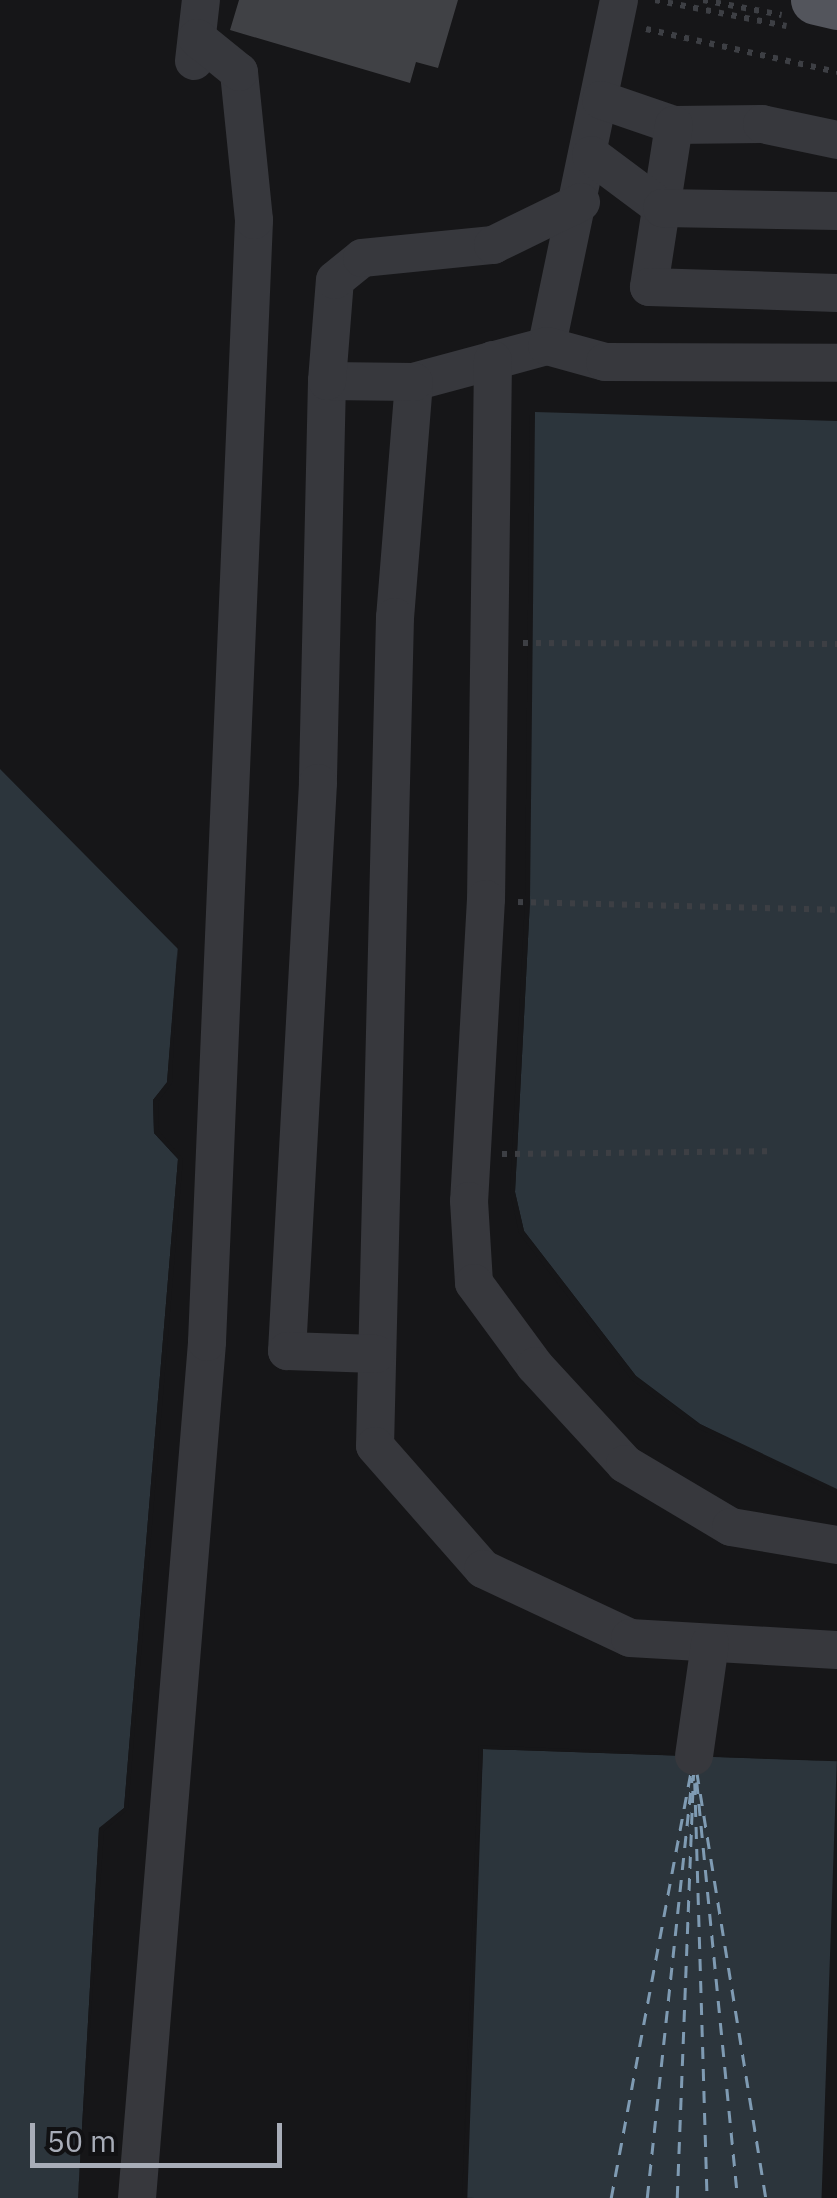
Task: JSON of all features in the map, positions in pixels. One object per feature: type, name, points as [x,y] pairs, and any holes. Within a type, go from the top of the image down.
[{"type":"street","points":[[137,2198],[206,1342],[254,220],[239,72],[195,53],[201,0]]},
{"type":"street","points":[[548,346],[592,155],[617,11]]},
{"type":"street","points":[[601,100],[674,125],[762,124],[837,140]]},
{"type":"street","points":[[674,125],[649,287],[837,292]]},
{"type":"street","points":[[592,155],[662,208],[837,211]]},
{"type":"street","points":[[376,1354],[287,1350],[318,783],[326,381],[335,280],[362,258],[493,246],[581,202]]},
{"type":"street","points":[[326,381],[414,382],[548,346],[604,362],[837,363]]},
{"type":"street","points":[[493,360],[486,900],[469,1201],[474,1282],[535,1366],[625,1464],[731,1528],[837,1545]]},
{"type":"street","points":[[414,382],[395,617],[374,1446],[482,1569],[630,1638],[837,1650]]},
{"type":"street","points":[[694,1756],[710,1643]]},
{"type":"path","points":[[655,0],[812,13]]},
{"type":"path","points":[[703,0],[812,13]]},
{"type":"path","points":[[617,11],[837,72]]},
{"type":"path","points":[[524,642],[837,644]]},
{"type":"path","points":[[520,902],[837,910]]},
{"type":"path","points":[[505,1154],[771,1151]]},
{"type":"shaded area","points":[[535,412],[837,421],[837,1489],[700,1424],[636,1376],[524,1231],[515,1192],[530,900]]},
{"type":"shaded area","points":[[0,769],[178,949],[167,1083],[153,1100],[154,1133],[178,1159],[124,1808],[99,1829],[78,2198],[0,2198]]},
{"type":"shaded area","points":[[483,1749],[837,1761],[822,2198],[467,2198]]},
{"type":"pier","points":[[530,412],[530,900],[515,1192],[524,1231],[636,1376],[700,1424],[837,1494],[697,1428],[632,1380],[519,1233],[510,1192],[525,900]]},
{"type":"pier","points":[[178,942],[172,1083],[158,1102],[159,1131],[183,1159],[128,1809],[104,1831],[78,2198],[99,1828],[124,1808],[178,1159],[154,1133],[153,1100],[167,1082]]},
{"type":"pier","points":[[479,1745],[837,1761],[483,1749],[462,2198]]},
{"type":"building","points":[[239,0],[458,0],[438,68],[416,62],[410,83],[230,30]]},
{"type":"ferry route","points":[[611,2198],[691,1772]]},
{"type":"ferry route","points":[[697,1772],[766,2198]]},
{"type":"ferry route","points":[[677,2198],[693,1773]]},
{"type":"ferry route","points":[[647,2198],[692,1777]]},
{"type":"ferry route","points":[[697,1782],[738,2198]]},
{"type":"ferry route","points":[[695,1783],[707,2198]]}]
